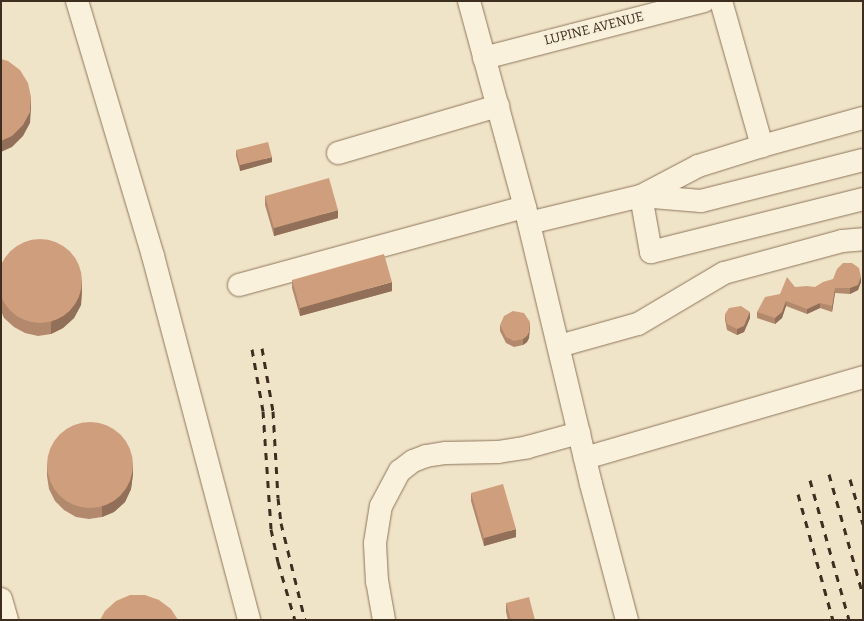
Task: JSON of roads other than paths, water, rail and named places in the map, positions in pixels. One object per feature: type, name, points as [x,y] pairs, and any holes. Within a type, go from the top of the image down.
[{"type":"street","points":[[77,1],[153,256],[249,620]]},
{"type":"street","points":[[469,1],[527,215],[585,458],[627,620]]},
{"type":"street","name":"LUPINE AVENUE","points":[[484,58],[704,1]]},
{"type":"street","points":[[721,1],[762,146]]},
{"type":"street","points":[[338,153],[498,106]]},
{"type":"street","points":[[641,196],[698,166],[762,146],[863,118]]},
{"type":"street","points":[[239,285],[527,215],[641,196],[701,201],[863,160]]},
{"type":"street","points":[[641,196],[651,252],[863,199]]},
{"type":"street","points":[[559,346],[638,324],[724,273],[842,240],[863,239]]},
{"type":"street","points":[[585,458],[863,377]]},
{"type":"street","points":[[384,620],[377,582],[375,542],[381,506],[400,471],[414,461],[426,456],[446,453],[498,452],[528,447],[579,433]]},
{"type":"street","points":[[1,599],[7,620]]},
{"type":"railway","points":[[262,348],[273,411],[278,498],[281,523],[305,620]]},
{"type":"railway","points":[[252,349],[263,411],[271,529],[278,562],[295,620]]},
{"type":"railway","points":[[829,474],[863,595]]},
{"type":"railway","points":[[850,479],[863,524]]},
{"type":"railway","points":[[810,480],[849,620]]},
{"type":"railway","points":[[798,494],[833,620]]}]
